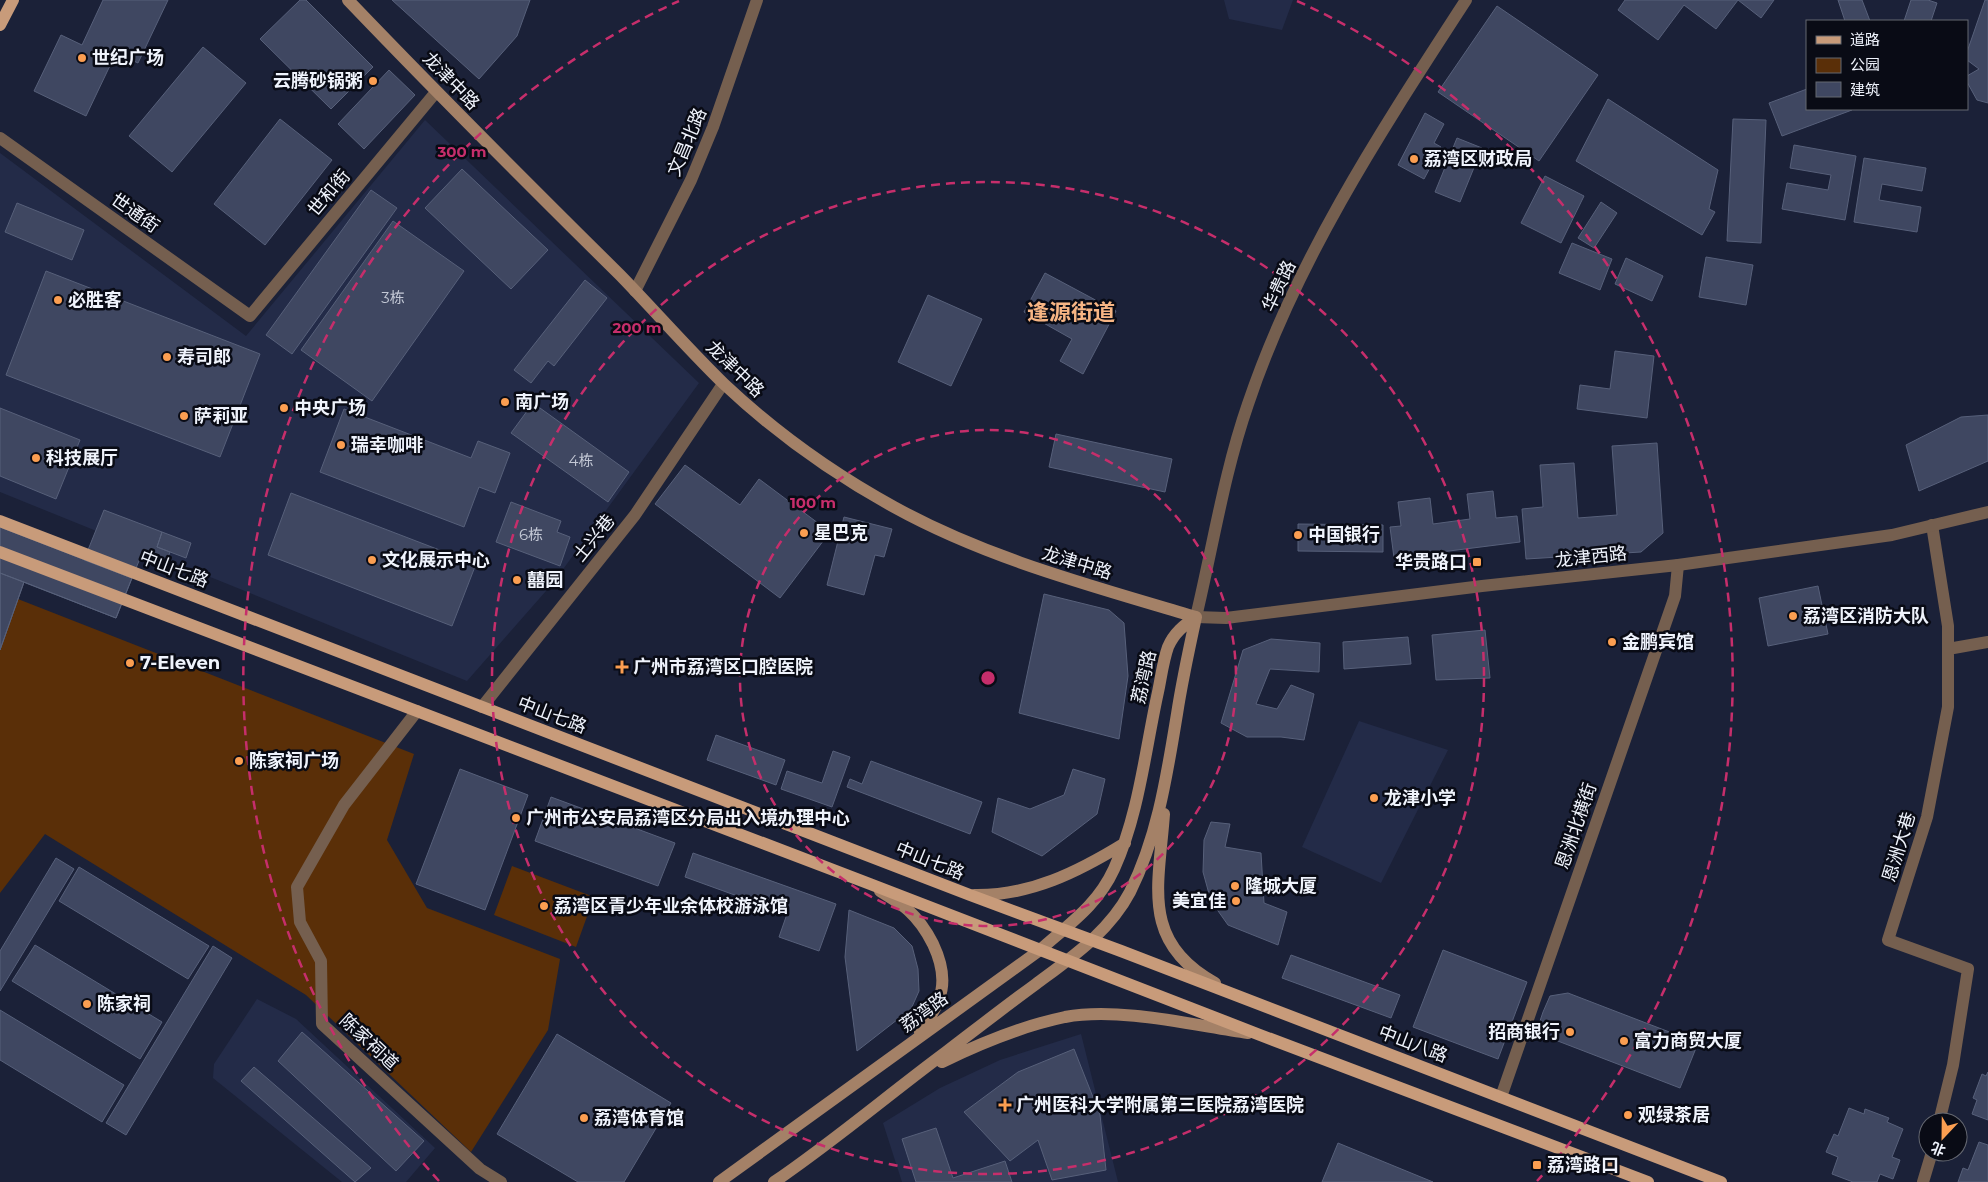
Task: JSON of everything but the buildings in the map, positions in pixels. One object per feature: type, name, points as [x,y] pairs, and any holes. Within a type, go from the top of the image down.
[{"type":"main road","points":[[0,25],[13,0]]},
{"type":"main road","name":"龙津中路","points":[[348,0],[724,384],[797,446],[894,507],[956,537],[1035,569],[1196,617]]},
{"type":"main road","name":"中山七路","points":[[0,521],[1091,941]]},
{"type":"main road","points":[[0,552],[1648,1182]]},
{"type":"main road","points":[[774,1182],[820,1151],[901,1086],[1067,960],[1091,941],[1118,914],[1147,854],[1166,777],[1183,678],[1196,617]]},
{"type":"main road","name":"荔湾路","points":[[719,1182],[1040,950],[1095,901],[1113,870],[1125,843],[1140,782],[1168,648],[1182,626],[1196,617]]},
{"type":"main road","points":[[1166,777],[1157,889],[1159,913],[1163,929],[1172,946],[1185,963],[1201,975],[1250,1001]]},
{"type":"main road","points":[[970,895],[1008,894],[1041,885],[1078,871],[1125,843]]},
{"type":"main road","points":[[870,884],[908,910],[930,938],[939,956],[944,976],[942,991],[933,1014],[911,1043]]},
{"type":"main road","name":"中山八路","points":[[1091,941],[1721,1182]]},
{"type":"main road","points":[[901,1086],[937,1064],[958,1054],[1028,1027],[1066,1017],[1098,1015],[1131,1016],[1260,1035]]},
{"type":"street","name":"文昌北路","points":[[635,291],[691,180],[713,127],[757,0]]},
{"type":"street","name":"华贵路","points":[[1196,617],[1236,443],[1264,359],[1291,300],[1339,205],[1390,118],[1466,0]]},
{"type":"street","name":"世和街","points":[[250,316],[436,92]]},
{"type":"street","name":"世通街","points":[[0,138],[250,316]]},
{"type":"street","name":"土兴巷","points":[[482,706],[636,514],[724,384]]},
{"type":"street","name":"龙津西路","points":[[1196,617],[1226,618],[1492,585],[1678,565],[1892,534],[1988,512]]},
{"type":"street","name":"恩洲大巷","points":[[1932,525],[1948,626],[1948,707],[1927,817],[1888,940],[1968,969],[1953,1065],[1941,1112]]},
{"type":"street","name":"恩洲北横街","points":[[1501,1097],[1675,596],[1678,565]]},
{"type":"street","points":[[1948,649],[1988,642]]},
{"type":"street","name":"陈家祠道","points":[[417,711],[344,805],[297,887],[300,922],[321,961],[322,1024],[472,1161],[501,1182]]},
{"type":"street","points":[[1923,1182],[1929,1162]]},
{"type":"shaded area","points":[[1224,0],[1293,0],[1282,30],[1229,19]]},
{"type":"shaded area","points":[[425,120],[699,383],[553,583],[467,681],[0,492],[0,153],[246,336]]},
{"type":"shaded area","name":"龙津小学","points":[[1359,721],[1448,750],[1381,883],[1302,847]]},
{"type":"shaded area","points":[[257,999],[296,1019],[435,1148],[406,1182],[342,1182],[213,1078],[214,1064]]},
{"type":"shaded area","name":"广州医科大学附属第三医院荔湾医院","points":[[1081,1034],[1118,1182],[902,1182],[883,1123],[940,1088],[1000,1060]]},
{"type":"green space","points":[[0,592],[414,754],[387,840],[427,908],[560,959],[548,1030],[471,1152],[306,995],[45,834],[0,893]]},
{"type":"green space","name":"荔湾区青少年业余体校游泳馆","points":[[512,866],[594,897],[576,947],[494,915]]},
{"type":"place","name":"世纪广场","points":[[82,58]]},
{"type":"place","name":"云腾砂锅粥","points":[[373,81]]},
{"type":"place","name":"荔湾区财政局","points":[[1414,159]]},
{"type":"place","name":"必胜客","points":[[58,300]]},
{"type":"place","name":"寿司郎","points":[[167,357]]},
{"type":"place","name":"南广场","points":[[505,402]]},
{"type":"place","name":"中央广场","points":[[284,408]]},
{"type":"place","name":"萨莉亚","points":[[184,416]]},
{"type":"place","name":"瑞幸咖啡","points":[[341,445]]},
{"type":"place","name":"科技展厅","points":[[36,458]]},
{"type":"place","name":"星巴克","points":[[804,533]]},
{"type":"place","name":"中国银行","points":[[1298,535]]},
{"type":"place","name":"文化展示中心","points":[[372,560]]},
{"type":"place","name":"华贵路口","points":[[1477,562]]},
{"type":"place","name":"囍园","points":[[517,580]]},
{"type":"place","name":"荔湾区消防大队","points":[[1793,616]]},
{"type":"place","name":"金鹏宾馆","points":[[1612,642]]},
{"type":"place","name":"7-Eleven","points":[[130,663]]},
{"type":"place","name":"广州市荔湾区口腔医院","points":[[622,667]]},
{"type":"place","name":"陈家祠广场","points":[[239,761]]},
{"type":"place","name":"龙津小学","points":[[1374,798]]},
{"type":"place","name":"广州市公安局荔湾区分局出入境办理中心","points":[[516,818]]},
{"type":"place","name":"隆城大厦","points":[[1235,886]]},
{"type":"place","name":"美宜佳","points":[[1236,901]]},
{"type":"place","name":"荔湾区青少年业余体校游泳馆","points":[[544,906]]},
{"type":"place","name":"陈家祠","points":[[87,1004]]},
{"type":"place","name":"招商银行","points":[[1570,1032]]},
{"type":"place","name":"富力商贸大厦","points":[[1624,1041]]},
{"type":"place","name":"广州医科大学附属第三医院荔湾医院","points":[[1005,1105]]},
{"type":"place","name":"观绿茶居","points":[[1628,1115]]},
{"type":"place","name":"荔湾体育馆","points":[[584,1118]]},
{"type":"place","name":"荔湾路口","points":[[1537,1165]]},
{"type":"district","name":"逢源街道","points":[[1071,312]]}]
